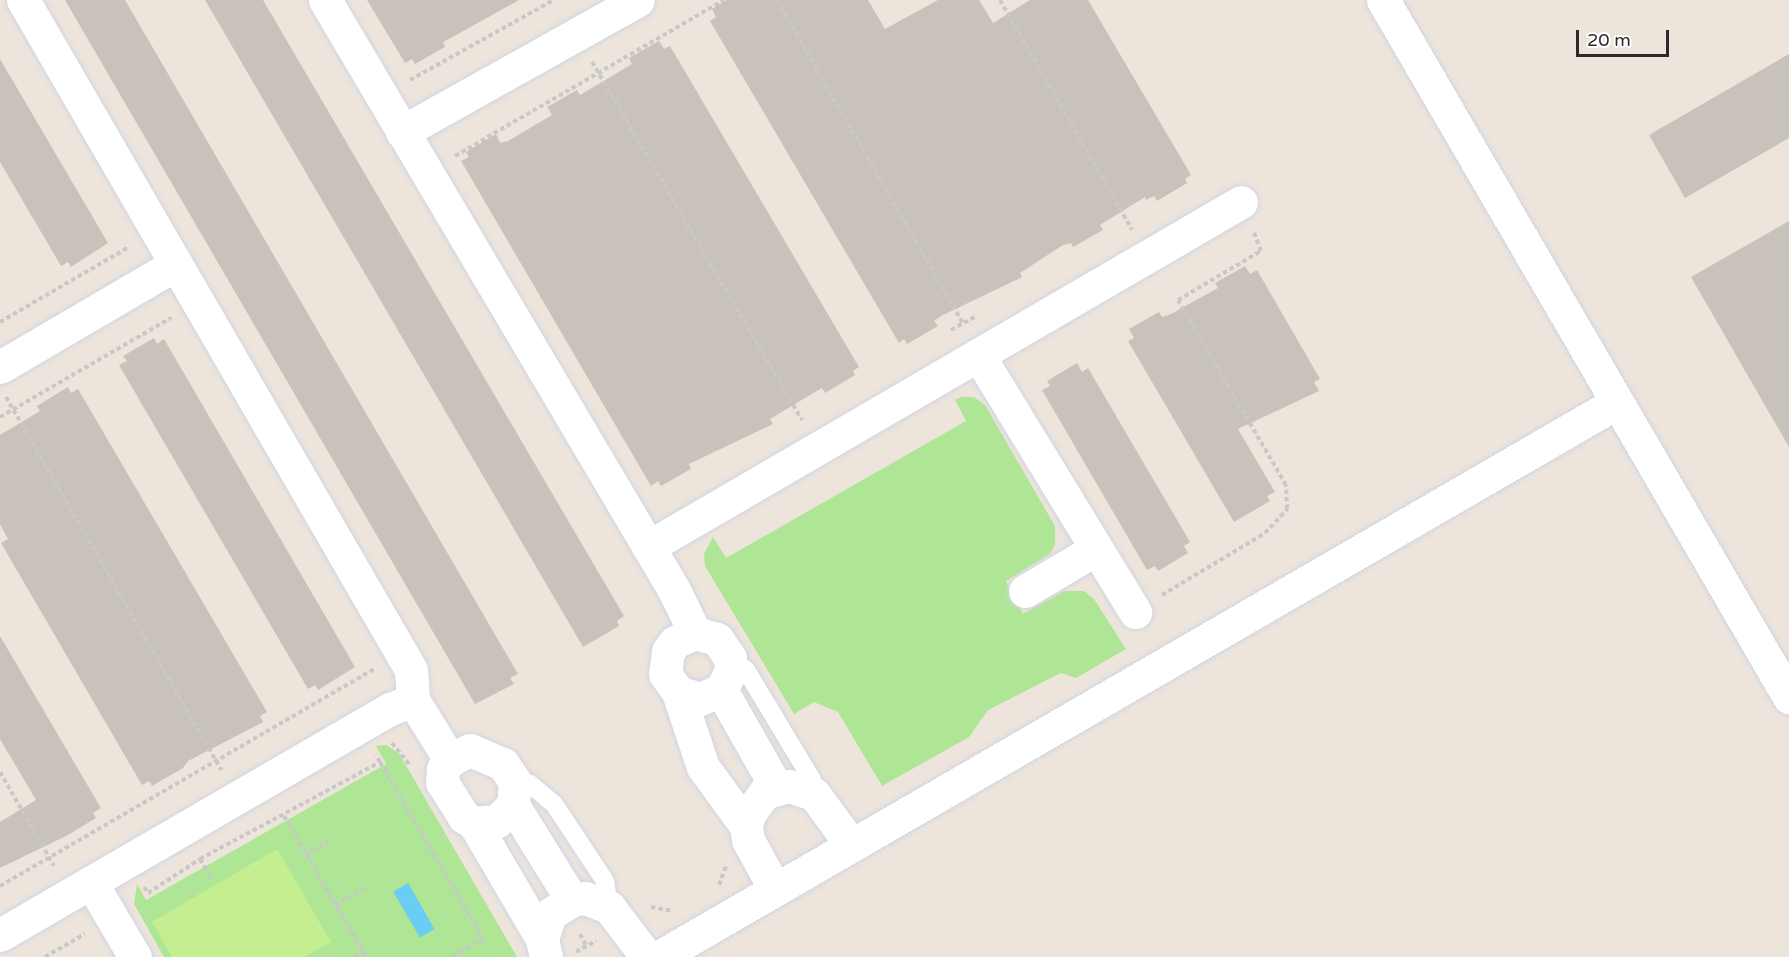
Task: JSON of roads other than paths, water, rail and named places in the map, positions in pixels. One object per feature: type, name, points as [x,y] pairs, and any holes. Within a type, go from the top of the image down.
[{"type":"street","points":[[22,0],[411,670],[413,700],[450,760]]},
{"type":"street","points":[[325,0],[648,548],[695,633]]},
{"type":"street","points":[[402,132],[638,0]]},
{"type":"street","points":[[1383,0],[1789,697]]},
{"type":"street","points":[[648,548],[1241,202]]},
{"type":"street","points":[[2,380],[176,264]]},
{"type":"street","points":[[980,356],[1135,612]]},
{"type":"street","points":[[658,957],[850,843],[1616,403]]},
{"type":"street","points":[[1026,591],[1096,549]]},
{"type":"street","points":[[678,692],[700,699],[721,690],[731,670],[730,658],[717,639],[695,633],[684,635],[668,651],[665,674],[678,692],[703,767],[746,826],[748,840],[775,889]]},
{"type":"street","points":[[721,690],[776,787]]},
{"type":"street","points":[[0,935],[390,708],[413,700]]},
{"type":"street","points":[[544,948],[474,823],[456,809],[442,782],[443,769],[450,760],[470,750],[503,764],[514,794],[572,900]]},
{"type":"street","points":[[746,826],[755,802],[776,787],[802,788],[814,794],[850,843]]},
{"type":"street","points":[[474,823],[497,821],[514,794]]},
{"type":"street","points":[[80,888],[135,957]]},
{"type":"street","points":[[544,948],[550,914],[572,900],[585,898],[609,907],[647,957]]},
{"type":"lane","points":[[730,658],[746,670],[812,780],[814,794]]},
{"type":"lane","points":[[514,794],[530,784],[554,804],[604,881],[609,907]]},
{"type":"water","points":[[408,883],[434,929],[420,937],[393,891]]}]
